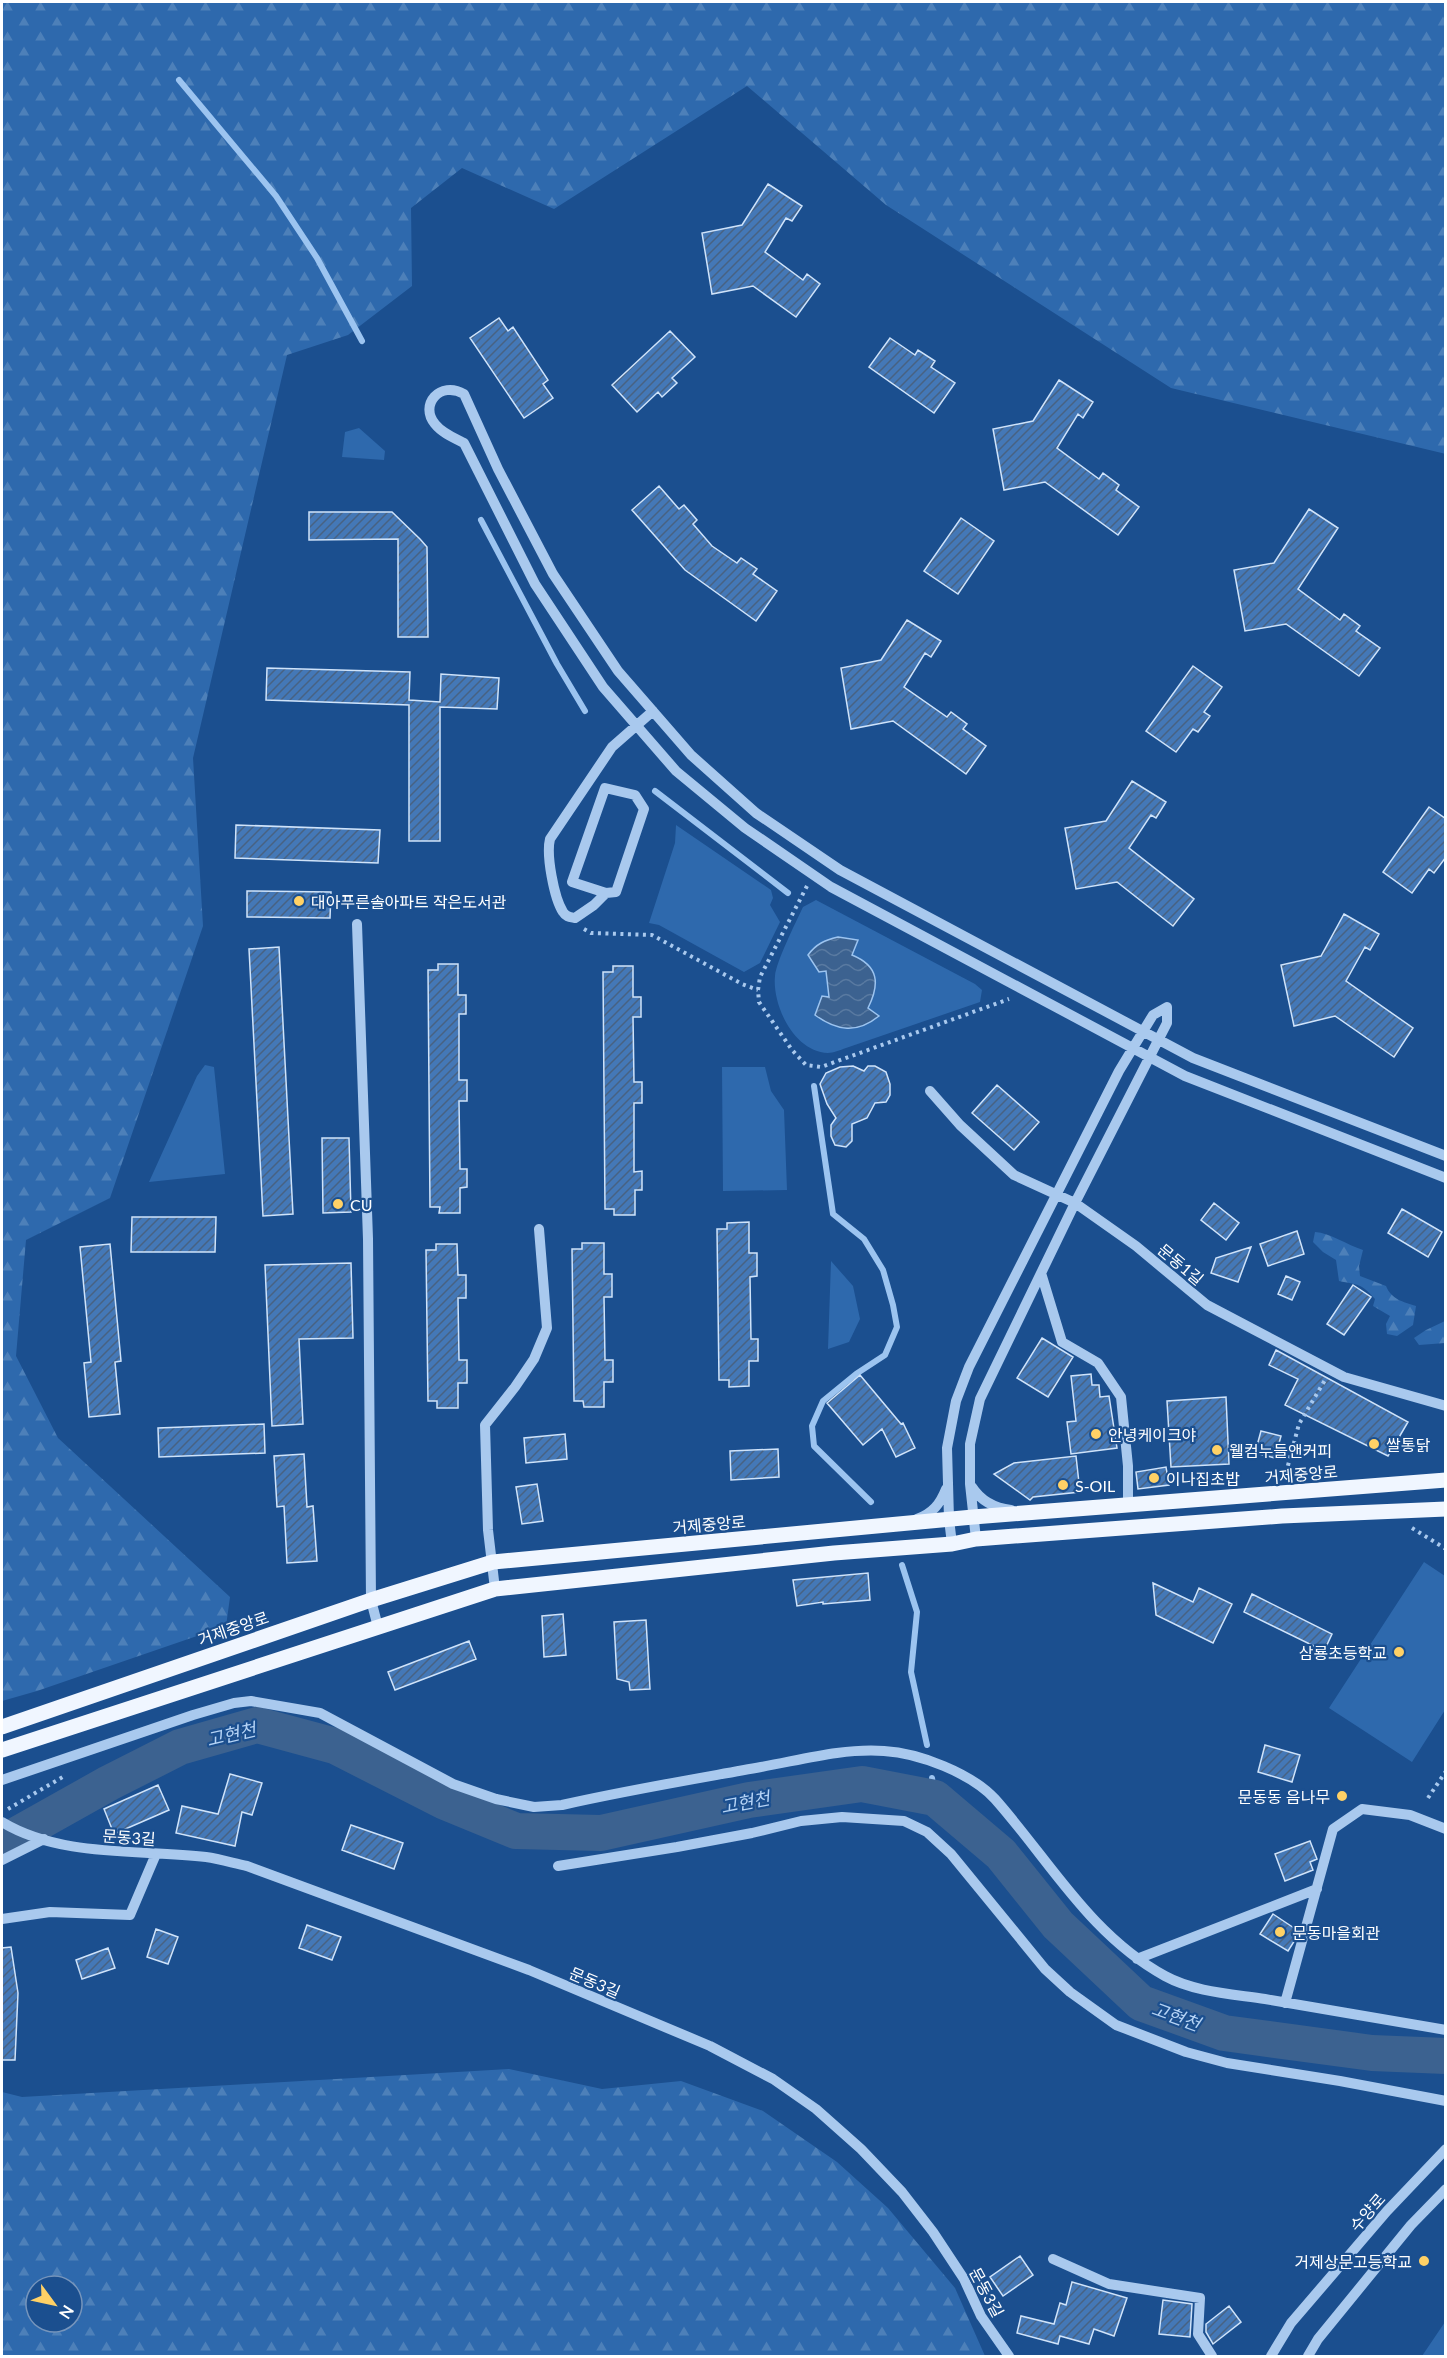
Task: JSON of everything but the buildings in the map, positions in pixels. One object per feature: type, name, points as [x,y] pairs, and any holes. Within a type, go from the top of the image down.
[{"type":"main road","name":"거제중앙로","points":[[2,1727],[371,1600],[493,1562],[949,1519],[1446,1480]]},
{"type":"main road","points":[[2,1750],[495,1589],[952,1544],[976,1539],[1282,1516],[1446,1509]]},
{"type":"street","points":[[1446,1156],[1193,1058],[840,870],[756,813],[691,755],[618,671],[553,574],[498,469],[464,394],[454,388],[443,390],[435,396],[430,408],[430,416],[444,433],[464,443],[535,584],[603,687],[684,778],[745,828],[831,887],[1185,1076],[1446,1178]]},
{"type":"street","points":[[606,893],[572,882],[605,788],[635,795],[644,809],[616,892],[606,893],[594,905],[575,918],[568,917],[562,911],[557,897],[548,849],[550,839],[612,747],[653,711]]},
{"type":"street","points":[[357,924],[368,1239],[371,1600],[378,1627]]},
{"type":"street","points":[[952,1544],[947,1448],[956,1401],[962,1384],[1055,1194],[1133,1048],[1153,1015],[1167,1007],[1167,1023],[1159,1040],[1075,1203],[980,1399],[970,1444],[970,1484],[976,1539]]},
{"type":"street","name":"문동1길","points":[[930,1091],[960,1125],[1014,1175],[1075,1203],[1136,1246],[1207,1305],[1344,1377],[1446,1406]]},
{"type":"street","points":[[495,1589],[488,1530],[485,1425],[515,1388],[534,1359],[547,1328],[539,1229]]},
{"type":"street","points":[[1041,1272],[1062,1342],[1098,1364],[1121,1397],[1128,1466],[1128,1506]]},
{"type":"street","points":[[905,1523],[932,1512],[941,1501],[948,1483]]},
{"type":"street","points":[[970,1484],[983,1500],[999,1509],[1031,1509],[1045,1512]]},
{"type":"street","points":[[2,1780],[182,1719],[234,1703],[252,1701],[320,1713],[453,1784],[496,1799],[534,1807],[562,1804],[814,1756],[857,1751],[885,1751],[916,1756],[941,1765],[966,1778],[992,1796],[1113,1941],[1168,1978],[1196,1987],[1446,2030]]},
{"type":"street","points":[[1285,2002],[1333,1829],[1362,1809],[1410,1815],[1446,1829]]},
{"type":"street","points":[[558,1866],[699,1843],[801,1821],[842,1817],[904,1821],[927,1832],[951,1854],[1045,1969],[1070,1992],[1116,2025],[1186,2052],[1227,2063],[1446,2101]]},
{"type":"street","name":"문동3길","points":[[2,1822],[44,1839],[92,1849],[206,1857],[247,1866],[294,1882],[347,1905],[529,1970],[710,2046],[773,2079],[816,2109],[861,2149],[902,2192],[933,2232],[964,2279],[981,2316],[1009,2356]]},
{"type":"street","points":[[2,1860],[44,1839]]},
{"type":"street","points":[[2,1919],[50,1912],[130,1915],[156,1854]]},
{"type":"street","points":[[1137,1959],[1317,1889]]},
{"type":"street","name":"수양로","points":[[1271,2356],[1291,2323],[1387,2211],[1446,2149]]},
{"type":"street","points":[[1308,2356],[1318,2339],[1404,2234],[1446,2189]]},
{"type":"street","points":[[1053,2259],[1109,2284],[1200,2298],[1198,2334],[1212,2356]]},
{"type":"path","points":[[808,886],[760,977],[758,990],[759,1002],[801,1062],[811,1067],[821,1067],[1012,998]]},
{"type":"path","points":[[575,918],[591,933],[652,935],[742,984],[758,990]]},
{"type":"path","points":[[1286,1473],[1299,1424],[1330,1370]]},
{"type":"path","points":[[1412,1528],[1446,1549]]},
{"type":"path","points":[[1428,1798],[1446,1771]]},
{"type":"green space","points":[[2,2],[1445,2],[1446,454],[1171,388],[886,205],[747,86],[554,209],[462,168],[411,208],[412,286],[348,335],[287,355],[193,758],[203,926],[110,1198],[26,1240],[16,1356],[58,1438],[230,1597],[226,1626],[2,1701]]},
{"type":"green space","points":[[359,428],[385,451],[384,460],[342,457],[345,432]]},
{"type":"green space","points":[[676,825],[771,890],[773,898],[770,905],[780,922],[760,963],[744,972],[659,925],[649,923],[675,843]]},
{"type":"green space","points":[[816,900],[975,984],[982,990],[980,1002],[828,1053],[816,1051],[805,1045],[795,1036],[781,1013],[775,988],[775,976],[782,952],[803,907]]},
{"type":"green space","points":[[205,1065],[214,1067],[225,1174],[149,1182],[197,1076]]},
{"type":"green space","points":[[722,1067],[765,1067],[771,1091],[784,1110],[787,1190],[723,1191]]},
{"type":"green space","points":[[1315,1232],[1363,1250],[1359,1266],[1360,1276],[1386,1286],[1394,1297],[1416,1306],[1413,1325],[1397,1336],[1387,1334],[1386,1324],[1390,1316],[1373,1306],[1375,1299],[1362,1287],[1339,1281],[1336,1260],[1313,1242]]},
{"type":"green space","points":[[831,1261],[853,1286],[860,1319],[849,1342],[828,1349]]},
{"type":"green space","points":[[1445,1321],[1445,1343],[1419,1345],[1414,1338]]},
{"type":"green space","points":[[1424,1562],[1445,1576],[1445,1710],[1412,1762],[1329,1708]]},
{"type":"green space","points":[[509,2069],[602,2089],[681,2081],[763,2111],[837,2162],[888,2208],[955,2288],[985,2356],[2,2356],[2,2092],[22,2097]]},
{"type":"green space","points":[[1445,2322],[1445,2356],[1422,2356]]},
{"type":"water","points":[[838,937],[858,940],[852,955],[868,965],[875,977],[874,991],[868,1008],[879,1016],[855,1028],[839,1027],[815,1015],[822,996],[829,997],[826,971],[819,972],[808,955],[821,943]]},
{"type":"waterway","points":[[179,80],[276,196],[317,258],[362,341]]},
{"type":"waterway","points":[[481,520],[557,664],[585,711]]},
{"type":"waterway","points":[[655,791],[788,893]]},
{"type":"waterway","points":[[814,1086],[833,1214],[864,1239],[883,1270],[897,1327],[885,1355],[856,1374],[823,1401],[812,1426],[814,1446],[871,1502]]},
{"type":"waterway","points":[[902,1565],[917,1612],[911,1672],[927,1745]]},
{"type":"waterway","name":"고현천","points":[[2,1843],[109,1783],[180,1747],[257,1725],[335,1746],[443,1801],[516,1831],[601,1833],[749,1800],[862,1784],[935,1798],[1001,1854],[1058,1925],[1141,2003],[1224,2033],[1372,2053],[1446,2056]]},
{"type":"waterway","points":[[932,1778],[935,1798]]},
{"type":"place","name":"대아푸른솔아파트 작은도서관","points":[[299,901]]},
{"type":"place","name":"CU","points":[[338,1204]]},
{"type":"place","name":"안녕케이크야","points":[[1096,1434]]},
{"type":"place","name":"쌀통닭","points":[[1374,1444]]},
{"type":"place","name":"웰컴누들앤커피","points":[[1217,1450]]},
{"type":"place","name":"이나집초밥","points":[[1154,1478]]},
{"type":"place","name":"S-OIL","points":[[1063,1485]]},
{"type":"place","name":"삼룡초등학교","points":[[1399,1652]]},
{"type":"place","name":"문동동 음나무","points":[[1342,1796]]},
{"type":"place","name":"문동마을회관","points":[[1280,1932]]},
{"type":"place","name":"거제상문고등학교","points":[[1424,2261]]}]
